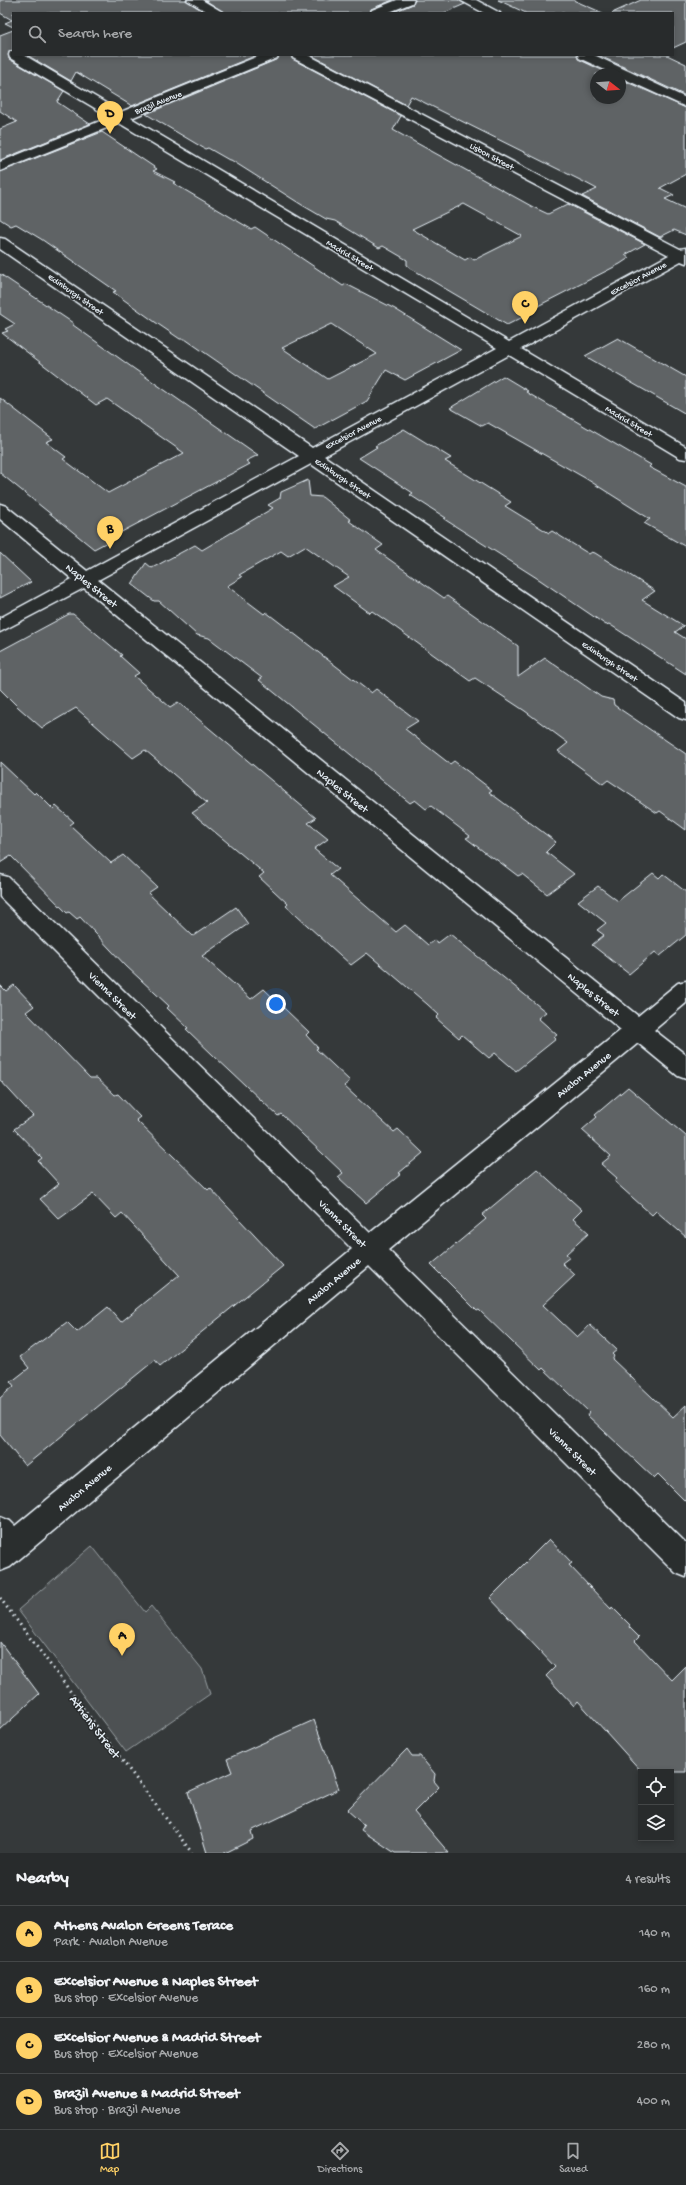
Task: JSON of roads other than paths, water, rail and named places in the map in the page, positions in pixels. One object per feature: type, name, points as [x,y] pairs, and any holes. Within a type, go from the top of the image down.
[{"type":"street","points":[[193,0],[216,12]]},
{"type":"street","points":[[378,12],[408,0]]},
{"type":"street","points":[[466,0],[492,12]]},
{"type":"street","name":"Madrid Street","points":[[16,56],[686,454]]},
{"type":"street","name":"Brazil Avenue","points":[[0,167],[270,56]]},
{"type":"street","name":"Lisbon Street","points":[[300,56],[684,255]]},
{"type":"street","points":[[586,56],[686,103]]},
{"type":"street","name":"Edinburgh Street","points":[[0,242],[686,713]]},
{"type":"street","name":"Excelsior Avenue","points":[[0,626],[310,455],[684,255]]},
{"type":"street","name":"Naples Street","points":[[0,510],[686,1069]]},
{"type":"street","name":"Vienna Street","points":[[0,883],[686,1563]]},
{"type":"street","name":"Avalon Avenue","points":[[5,1544],[370,1249],[686,990]]},
{"type":"place","name":"Brazil Avenue & Madrid Street","points":[[110,134]]},
{"type":"place","name":"Excelsior Avenue & Madrid Street","points":[[525,324]]},
{"type":"place","name":"Excelsior Avenue & Naples Street","points":[[110,549]]},
{"type":"place","name":"Athens Avalon Greens Terace","points":[[122,1656]]}]
